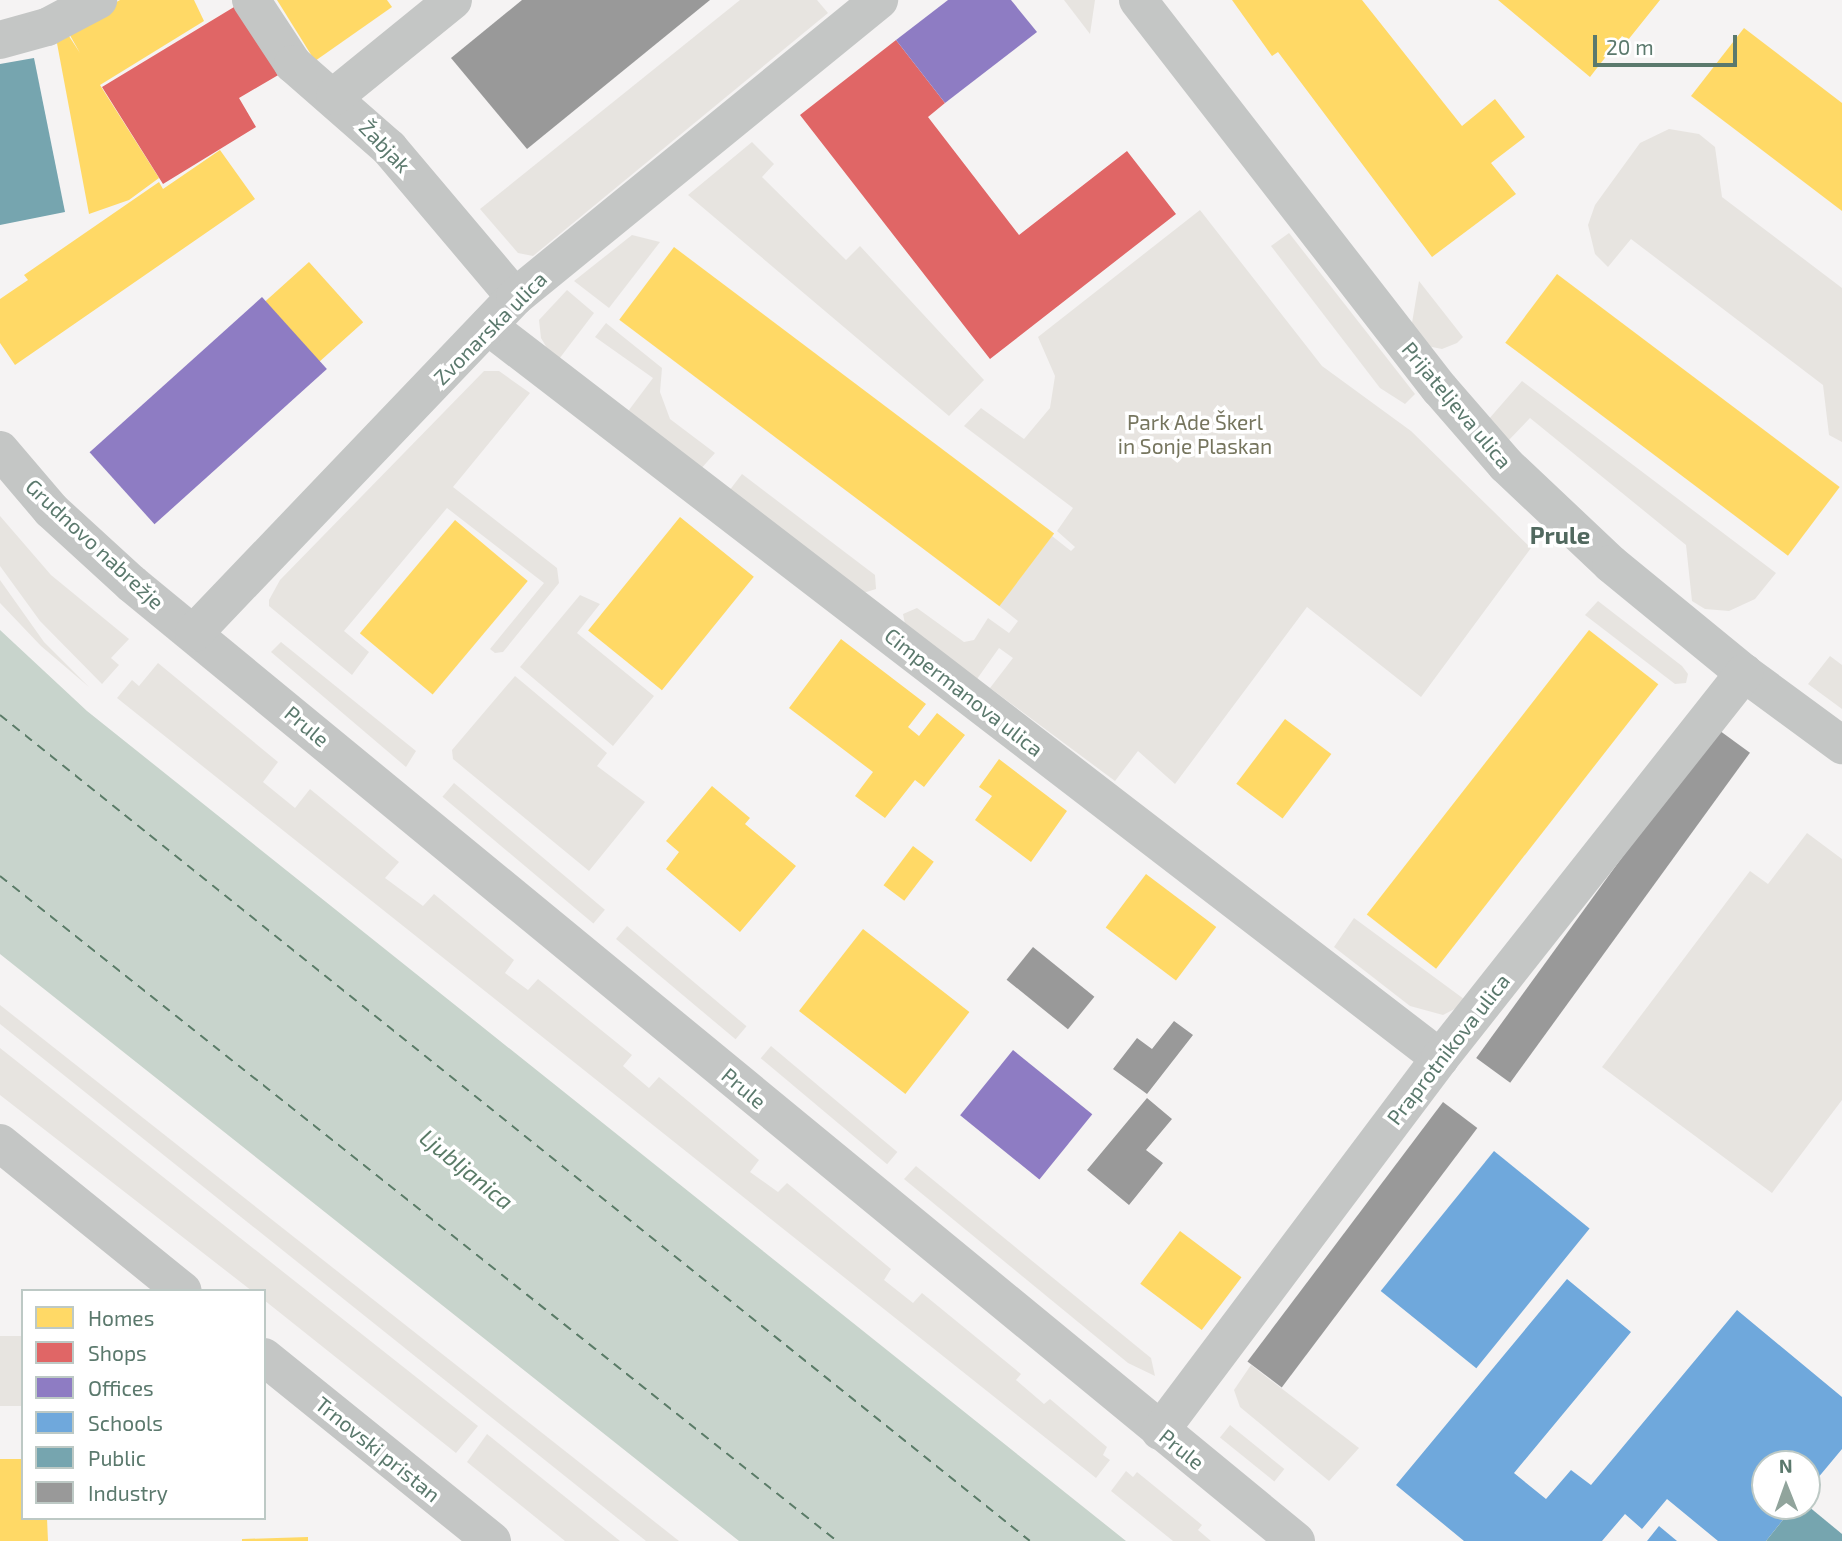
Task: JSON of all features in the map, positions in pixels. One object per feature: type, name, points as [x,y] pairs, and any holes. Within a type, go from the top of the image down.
[{"type":"street","points":[[0,40],[47,27],[98,0]]},
{"type":"street","name":"Žabjak","points":[[251,0],[293,64],[335,96],[389,148],[515,297]]},
{"type":"street","points":[[335,96],[453,0]]},
{"type":"street","name":"Zvonarska ulica","points":[[194,633],[515,297],[879,0]]},
{"type":"street","name":"Prijateljeva ulica","points":[[1138,0],[1440,389],[1498,456],[1611,564],[1744,673],[1842,745]]},
{"type":"street","name":"Cimpermanova ulica","points":[[488,326],[1440,1058]]},
{"type":"street","name":"Grudnovo nabrežje","points":[[0,450],[51,510],[194,633]]},
{"type":"street","name":"Prule","points":[[194,633],[1296,1541]]},
{"type":"street","name":"Praprotnikova ulica","points":[[1160,1431],[1440,1058],[1744,673]]},
{"type":"street","points":[[0,1143],[181,1289]]},
{"type":"street","name":"Trnovski pristan","points":[[266,1359],[480,1537]]},
{"type":"green space","points":[[740,0],[817,0],[828,13],[533,256],[518,253],[480,209]]},
{"type":"green space","points":[[1064,0],[1095,0],[1090,34]]},
{"type":"green space","points":[[1669,129],[1699,134],[1715,147],[1722,197],[1842,288],[1842,442],[1829,435],[1823,385],[1631,239],[1608,267],[1595,254],[1588,225],[1595,205],[1640,143]]},
{"type":"green space","points":[[752,142],[774,164],[762,177],[846,260],[860,246],[984,380],[949,416],[688,195]]},
{"type":"green space","name":"Park Ade Škerl in Sonje Plaskan","points":[[1200,210],[1322,366],[1411,431],[1531,548],[1421,697],[1307,607],[1175,784],[1138,751],[1115,781],[990,688],[1013,658],[999,648],[977,679],[905,624],[903,614],[917,608],[964,642],[974,640],[988,618],[1009,633],[1018,621],[999,606],[1052,536],[1071,551],[1075,547],[1057,531],[1073,508],[964,426],[981,408],[1024,439],[1050,408],[1055,376],[1038,337]]},
{"type":"green space","points":[[1289,233],[1415,394],[1405,404],[1380,388],[1271,246]]},
{"type":"green space","points":[[632,235],[660,242],[609,308],[574,281]]},
{"type":"green space","points":[[1419,281],[1463,337],[1457,343],[1442,349],[1427,346],[1411,329]]},
{"type":"green space","points":[[567,290],[594,313],[556,363],[541,338],[539,320]]},
{"type":"green space","points":[[606,323],[662,368],[660,392],[670,419],[715,453],[699,471],[626,414],[653,378],[595,337]]},
{"type":"green space","points":[[484,371],[499,371],[530,393],[453,487],[557,568],[559,583],[503,652],[495,653],[490,649],[544,583],[447,508],[344,631],[369,652],[352,675],[269,606],[269,600],[280,580]]},
{"type":"green space","points":[[1522,381],[1776,573],[1755,599],[1729,611],[1705,609],[1692,601],[1686,545],[1530,418],[1508,441],[1488,420]]},
{"type":"green space","points":[[742,474],[875,575],[876,589],[863,593],[729,491]]},
{"type":"green space","points":[[0,516],[51,575],[129,639],[111,658],[119,665],[102,684],[40,621],[0,566]]},
{"type":"green space","points":[[0,580],[44,642],[89,687],[41,646],[0,603]]},
{"type":"green space","points":[[580,595],[600,604],[577,633],[654,696],[613,746],[520,667]]},
{"type":"green space","points":[[1598,601],[1682,666],[1688,674],[1686,683],[1675,684],[1585,615]]},
{"type":"green space","points":[[281,642],[416,751],[406,767],[271,652]]},
{"type":"green space","points":[[1830,656],[1842,665],[1842,709],[1808,684]]},
{"type":"green space","points":[[158,663],[278,762],[263,782],[295,808],[310,789],[399,862],[385,878],[423,906],[434,894],[514,960],[505,973],[528,990],[538,979],[632,1055],[623,1066],[649,1088],[659,1077],[759,1160],[750,1172],[778,1192],[787,1183],[891,1269],[884,1280],[913,1303],[922,1293],[1021,1374],[1016,1380],[1044,1404],[1050,1399],[1107,1447],[1103,1455],[1110,1460],[1096,1478],[117,698],[132,680],[139,686]]},
{"type":"green space","points":[[515,676],[607,753],[597,766],[645,802],[589,871],[453,759],[452,750]]},
{"type":"green space","points":[[454,783],[605,910],[593,923],[442,797]]},
{"type":"green space","points":[[1807,833],[1842,859],[1842,1100],[1772,1193],[1602,1067],[1750,871],[1768,884]]},
{"type":"green space","points":[[1354,918],[1468,1002],[1443,1015],[1410,1006],[1334,947]]},
{"type":"green space","points":[[627,926],[747,1026],[736,1039],[616,939]]},
{"type":"green space","points":[[0,1005],[679,1541],[646,1541],[0,1024]]},
{"type":"green space","points":[[771,1046],[897,1152],[887,1164],[761,1058]]},
{"type":"green space","points":[[0,1048],[478,1426],[456,1453],[266,1302],[266,1289],[249,1289],[0,1095]]},
{"type":"green space","points":[[916,1166],[1151,1358],[1155,1376],[1128,1363],[904,1179]]},
{"type":"green space","points":[[0,1336],[21,1336],[21,1406],[0,1406]]},
{"type":"green space","points":[[1251,1365],[1359,1448],[1329,1481],[1240,1407],[1234,1390]]},
{"type":"green space","points":[[1230,1425],[1284,1469],[1274,1481],[1220,1437]]},
{"type":"green space","points":[[487,1434],[620,1541],[565,1541],[467,1462]]},
{"type":"green space","points":[[1126,1471],[1133,1477],[1137,1472],[1202,1525],[1198,1530],[1211,1541],[1173,1541],[1111,1491]]},
{"type":"water","name":"Ljubljanica","points":[[0,630],[87,711],[1126,1541],[739,1541],[0,954]]},
{"type":"building: Homes","points":[[120,0],[194,0],[204,21],[100,85],[159,178],[129,200],[89,214],[56,38],[67,33],[80,53],[67,30]]},
{"type":"building: Homes","points":[[277,0],[387,0],[392,7],[315,61]]},
{"type":"building: Homes","points":[[1232,0],[1362,0],[1462,126],[1495,99],[1525,137],[1491,163],[1516,194],[1432,257],[1278,52],[1272,56]]},
{"type":"building: Homes","points":[[1498,0],[1660,0],[1628,40],[1622,36],[1590,77]]},
{"type":"building: Homes","points":[[1744,28],[1842,103],[1842,211],[1691,96]]},
{"type":"building: Homes","points":[[220,150],[255,199],[15,365],[0,343],[0,299],[28,280],[24,275],[159,182],[163,189]]},
{"type":"building: Homes","points":[[674,247],[1054,533],[999,606],[619,320]]},
{"type":"building: Homes","points":[[309,262],[363,322],[319,362],[265,301]]},
{"type":"building: Homes","points":[[1557,274],[1840,487],[1788,556],[1505,343]]},
{"type":"building: Homes","points":[[680,517],[754,577],[662,690],[588,630]]},
{"type":"building: Homes","points":[[455,520],[528,581],[433,694],[360,633]]},
{"type":"building: Homes","points":[[1589,630],[1658,684],[1436,969],[1367,914]]},
{"type":"building: Homes","points":[[841,639],[926,704],[908,727],[919,736],[937,713],[965,735],[924,787],[915,780],[885,818],[855,796],[873,772],[789,708]]},
{"type":"building: Homes","points":[[1285,719],[1331,754],[1283,819],[1236,784]]},
{"type":"building: Homes","points":[[999,759],[1067,811],[1031,862],[975,820],[992,796],[979,787]]},
{"type":"building: Homes","points":[[712,786],[750,818],[745,824],[796,866],[740,932],[666,869],[679,852],[666,841]]},
{"type":"building: Homes","points":[[913,846],[934,862],[904,901],[884,885]]},
{"type":"building: Homes","points":[[1146,874],[1216,927],[1176,980],[1106,928]]},
{"type":"building: Homes","points":[[863,929],[969,1012],[905,1094],[799,1011]]},
{"type":"building: Homes","points":[[1180,1231],[1241,1277],[1202,1330],[1140,1284]]},
{"type":"building: Homes","points":[[0,1459],[21,1459],[21,1520],[47,1520],[48,1541],[0,1541]]},
{"type":"building: Homes","points":[[308,1537],[308,1541],[242,1541],[242,1539]]},
{"type":"building: Shops","points":[[239,4],[280,74],[239,98],[256,127],[163,184],[102,87]]},
{"type":"building: Shops","points":[[896,40],[945,103],[928,117],[1019,235],[1127,151],[1176,214],[990,359],[800,115]]},
{"type":"building: Offices","points":[[948,0],[1011,0],[1037,32],[945,103],[896,40]]},
{"type":"building: Offices","points":[[262,297],[327,369],[154,524],[90,452]]},
{"type":"building: Offices","points":[[1013,1050],[1092,1114],[1039,1179],[960,1115]]},
{"type":"building: Schools","points":[[1494,1151],[1590,1228],[1476,1368],[1381,1291]]},
{"type":"building: Schools","points":[[1567,1279],[1631,1332],[1514,1473],[1546,1499],[1571,1470],[1591,1485],[1737,1310],[1842,1397],[1842,1449],[1821,1474],[1821,1450],[1751,1450],[1751,1520],[1783,1520],[1766,1541],[1718,1541],[1667,1499],[1642,1529],[1625,1514],[1602,1541],[1464,1541],[1396,1485]]},
{"type":"building: Schools","points":[[1659,1526],[1677,1541],[1647,1541]]},
{"type":"building: Public","points":[[34,58],[65,212],[0,225],[0,64]]},
{"type":"building: Public","points":[[1821,1517],[1842,1534],[1842,1541],[1766,1541],[1783,1520],[1821,1520]]},
{"type":"building: Industry","points":[[522,0],[710,0],[527,149],[451,58]]},
{"type":"building: Industry","points":[[1716,728],[1750,753],[1510,1083],[1476,1058]]},
{"type":"building: Industry","points":[[1033,947],[1094,997],[1068,1029],[1007,980]]},
{"type":"building: Industry","points":[[1174,1021],[1193,1035],[1147,1094],[1113,1069],[1137,1038],[1152,1049]]},
{"type":"building: Industry","points":[[1147,1098],[1172,1119],[1146,1150],[1163,1163],[1129,1205],[1087,1170]]},
{"type":"building: Industry","points":[[1443,1102],[1477,1128],[1282,1387],[1247,1362]]},
{"type":"ferry route","points":[[0,715],[1030,1541]]},
{"type":"ferry route","points":[[0,876],[837,1541]]},
{"type":"district","name":"Prule","points":[[1560,535]]}]
